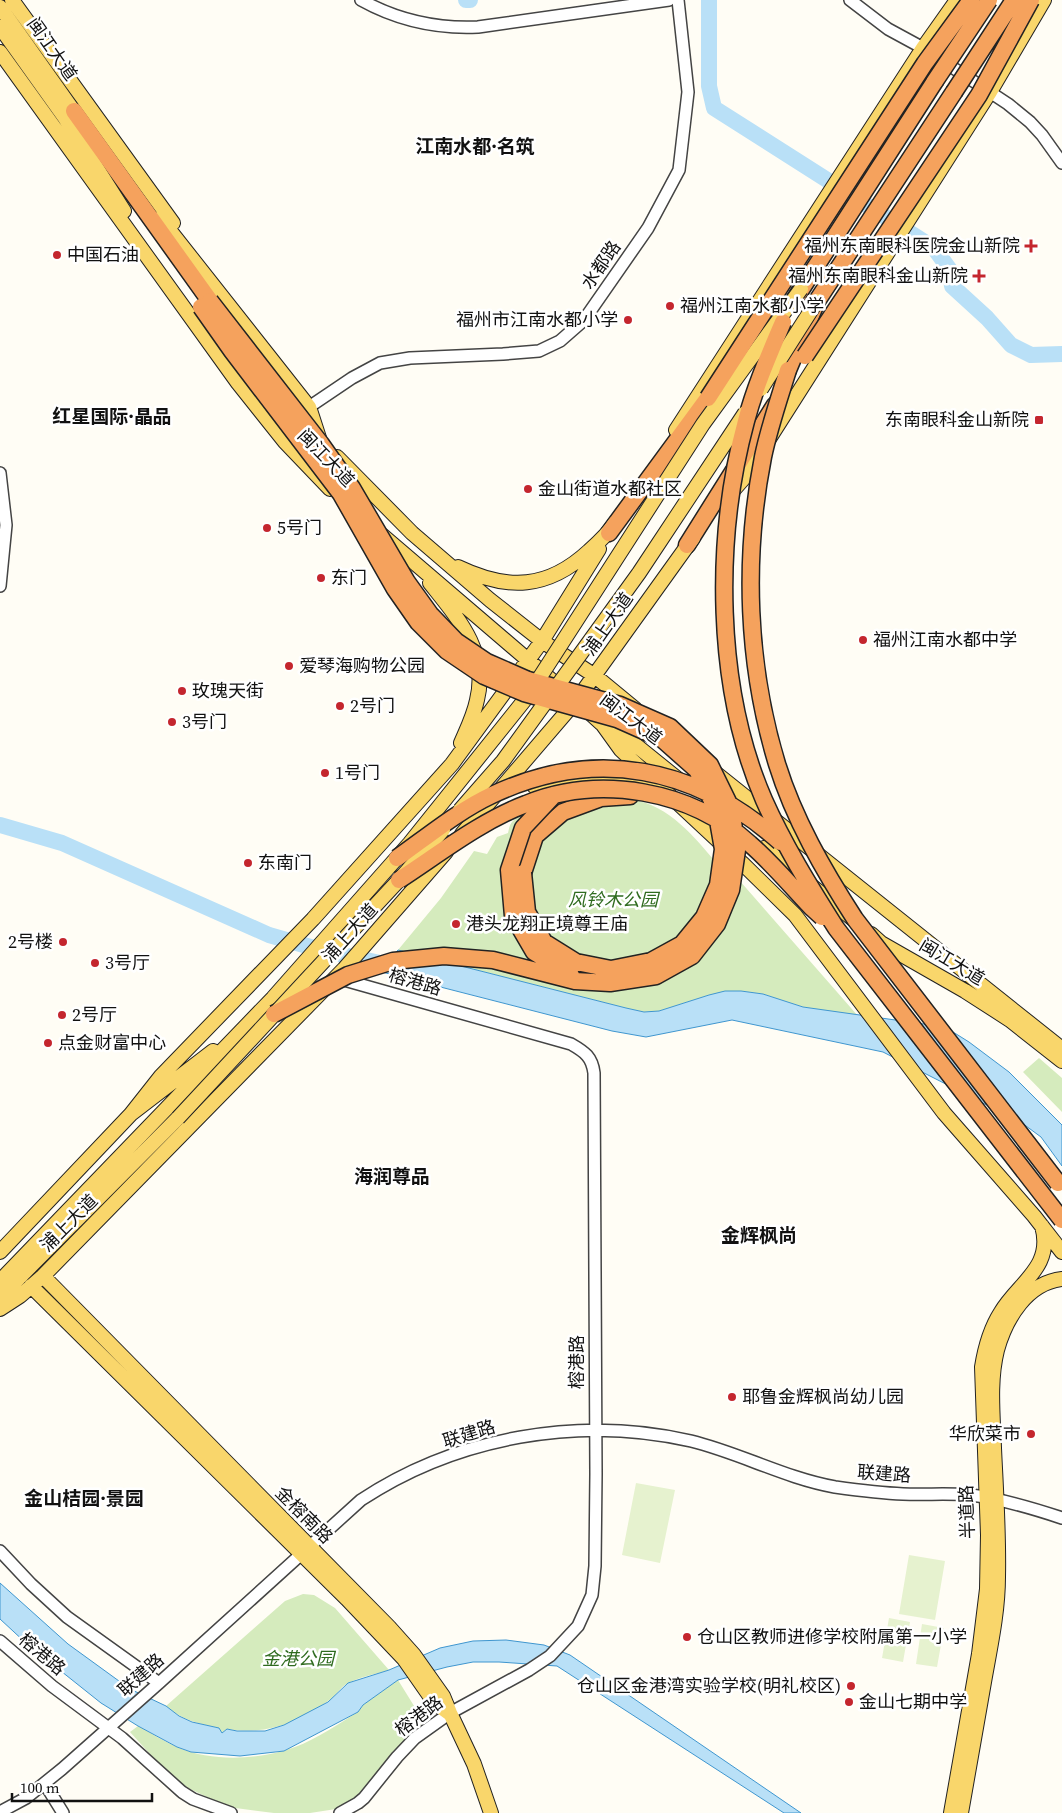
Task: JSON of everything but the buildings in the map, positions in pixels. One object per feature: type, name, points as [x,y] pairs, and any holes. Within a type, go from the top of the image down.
[{"type":"highway","points":[[609,533],[708,398],[925,63],[971,0]]},
{"type":"highway","points":[[990,0],[800,289],[783,322],[764,368],[746,420],[739,452],[728,519],[725,559],[725,612],[736,707],[758,784],[778,830],[814,894],[836,928],[1062,1220]]},
{"type":"highway","points":[[854,919],[833,886],[788,792],[777,764],[761,700],[751,610],[751,552],[763,456],[788,370],[817,301],[1014,0]]},
{"type":"highway","points":[[687,545],[805,356],[979,95],[1031,0]]},
{"type":"highway","points":[[69,115],[205,304],[321,444],[352,488],[407,582],[430,614],[456,641],[487,662],[528,680],[620,705],[670,727],[710,765],[731,808],[737,850],[732,890],[717,924],[692,956],[656,976],[610,983],[575,981],[493,960],[444,956],[393,961],[348,975],[274,1014]]},
{"type":"highway","points":[[205,304],[232,350],[341,494],[395,589],[418,622],[447,651],[484,676],[524,693],[617,719],[662,739],[697,770],[716,809],[723,849],[718,885],[704,917],[682,944],[651,961],[611,968],[576,962],[544,942],[527,912],[523,873],[535,836],[564,812],[601,798],[663,795]]},
{"type":"highway","points":[[397,858],[460,813],[491,796],[550,774],[578,770],[630,770],[657,774],[684,782],[736,807],[791,851],[854,919],[1060,1186]]},
{"type":"highway","points":[[610,983],[570,975],[534,952],[513,916],[509,870],[523,828],[554,796],[594,778],[630,770]]},
{"type":"highway","points":[[399,880],[496,818],[526,804],[554,795],[579,790],[628,790],[663,795],[704,812],[727,826],[749,843],[811,907],[836,928]]},
{"type":"main road","points":[[12,0],[255,337]]},
{"type":"main road","points":[[2,1247],[131,1114],[161,1076],[313,918],[452,764],[542,641],[609,533],[957,0]]},
{"type":"main road","name":"浦上大道","points":[[0,1309],[42,1276],[339,973],[374,936],[576,701],[687,545],[744,478],[990,92],[1044,0]]},
{"type":"main road","name":"闽江大道","points":[[0,7],[69,115]]},
{"type":"main road","name":"闽江大道","points":[[0,27],[69,115]]},
{"type":"main road","points":[[0,52],[220,359]]},
{"type":"main road","points":[[69,115],[255,337]]},
{"type":"main road","points":[[69,115],[220,359]]},
{"type":"main road","points":[[0,1298],[11,1270],[234,1040],[306,961],[397,858],[527,697],[703,424],[800,289]]},
{"type":"main road","points":[[5,1284],[178,1118],[399,880],[503,761],[628,588],[734,430],[817,301]]},
{"type":"main road","name":"闽江大道","points":[[255,337],[309,407],[318,436],[382,504],[442,559],[542,641],[595,676],[1062,1049]]},
{"type":"main road","name":"闽江大道","points":[[220,359],[285,442],[339,499],[411,558],[601,723],[622,734],[881,942],[1003,1015],[1062,1061]]},
{"type":"main road","points":[[442,559],[483,578],[502,582],[524,583],[541,581],[562,572],[578,562],[609,533]]},
{"type":"main road","points":[[411,558],[466,631],[477,662],[478,698],[452,764]]},
{"type":"main road","points":[[601,723],[620,750],[663,795],[742,863],[795,915],[944,1113],[1042,1226],[1062,1252]]},
{"type":"main road","points":[[493,798],[538,785],[590,780],[632,782],[663,795]]},
{"type":"main road","points":[[742,863],[881,942]]},
{"type":"main road","points":[[131,1114],[211,1052],[234,1040]]},
{"type":"main road","name":"半道路","points":[[961,1813],[995,1617],[998,1576],[982,1376],[985,1350],[1000,1312],[1038,1267],[1043,1256],[1042,1226]]},
{"type":"main road","name":"金榕南路","points":[[42,1276],[305,1550],[389,1627],[414,1655],[443,1696],[468,1750],[491,1813]]},
{"type":"main road","name":"半道路","points":[[951,1813],[986,1604],[991,1498],[992,1393],[999,1343],[1012,1316],[1028,1295],[1043,1283],[1062,1279]]},
{"type":"main road","points":[[31,1286],[305,1550]]},
{"type":"street","points":[[361,0],[404,19],[458,28],[478,27],[669,0]]},
{"type":"street","name":"水都路","points":[[309,407],[352,378],[380,363],[410,358],[503,354],[539,350],[560,341],[584,320],[648,228],[679,170],[688,92],[678,0]]},
{"type":"street","points":[[850,0],[888,29],[924,48],[1008,104],[1030,122],[1053,148],[1062,163]]},
{"type":"street","points":[[0,473],[6,532],[0,586]]},
{"type":"street","name":"榕港路","points":[[339,973],[571,1044],[589,1056],[594,1073],[595,1430],[595,1566],[592,1595],[586,1612],[570,1635],[550,1656],[529,1670],[450,1713],[407,1746],[358,1803],[340,1813]]},
{"type":"street","name":"联建路","points":[[0,1812],[26,1798],[45,1784],[361,1500],[391,1481],[419,1468],[460,1453],[509,1440],[550,1433],[595,1430],[656,1435],[691,1441],[783,1474],[836,1487],[888,1493],[957,1494],[991,1498],[1026,1506],[1062,1518]]},
{"type":"street","points":[[0,1551],[31,1584],[67,1617],[159,1683]]},
{"type":"street","name":"榕港路","points":[[0,1641],[52,1686],[108,1727],[182,1792],[193,1799],[231,1813]]},
{"type":"street","points":[[45,1784],[63,1813]]},
{"type":"green space","name":"风铃木公园","points":[[584,798],[639,801],[658,808],[670,816],[700,843],[726,874],[732,872],[858,1016],[803,1007],[763,994],[741,991],[709,995],[659,1011],[644,1012],[398,950],[441,898],[474,851],[487,854],[497,837],[508,833],[512,822],[526,813],[546,806]]},
{"type":"green space","points":[[1039,1058],[1062,1078],[1062,1112],[1023,1072]]},
{"type":"green space","points":[[636,1483],[675,1490],[660,1563],[622,1555]]},
{"type":"green space","points":[[909,1555],[945,1561],[935,1620],[899,1614]]},
{"type":"green space","name":"金港公园","points":[[303,1594],[314,1595],[335,1608],[389,1670],[348,1683],[331,1699],[305,1716],[293,1722],[267,1729],[227,1729],[221,1733],[219,1728],[184,1718],[166,1706],[285,1601]]},
{"type":"green space","points":[[889,1618],[910,1622],[903,1662],[882,1658]]},
{"type":"green space","points":[[922,1624],[944,1628],[937,1667],[916,1664]]},
{"type":"green space","name":"金港公园","points":[[398,1680],[424,1722],[407,1735],[408,1740],[378,1771],[359,1796],[336,1809],[310,1813],[274,1813],[228,1807],[188,1788],[170,1776],[130,1732],[138,1726],[179,1748],[207,1756],[237,1758],[267,1755],[295,1747],[319,1736],[358,1712],[363,1705]]},
{"type":"water","points":[[398,950],[644,1012],[659,1011],[725,991],[741,991],[763,994],[803,1007],[945,1027],[969,1042],[1009,1072],[1062,1125],[1062,1166],[1041,1137],[1022,1123],[883,1052],[732,1020],[646,1037],[612,1031],[378,971]]},
{"type":"water","points":[[0,1583],[68,1644],[130,1689],[166,1706],[179,1716],[192,1722],[219,1728],[222,1733],[227,1729],[265,1731],[284,1725],[328,1702],[348,1683],[389,1670],[440,1648],[473,1641],[506,1640],[544,1645],[570,1655],[801,1813],[784,1813],[557,1666],[473,1662],[447,1667],[398,1680],[363,1705],[358,1712],[284,1751],[240,1756],[191,1752],[177,1747],[138,1726],[101,1703],[27,1644],[0,1619]]},
{"type":"waterway","points":[[709,0],[709,86],[714,108],[934,248],[950,270],[952,286],[987,318],[1011,345],[1031,355],[1062,354]]},
{"type":"waterway","points":[[0,825],[62,843],[269,935],[321,950],[389,965]]},
{"type":"place","name":"福州东南眼科医院金山新院","points":[[1031,246]]},
{"type":"place","name":"中国石油","points":[[57,255]]},
{"type":"place","name":"福州东南眼科金山新院","points":[[979,276]]},
{"type":"place","name":"福州江南水都小学","points":[[670,306]]},
{"type":"place","name":"福州市江南水都小学","points":[[628,320]]},
{"type":"place","name":"东南眼科金山新院","points":[[1039,420]]},
{"type":"place","name":"金山街道水都社区","points":[[528,489]]},
{"type":"place","name":"5号门","points":[[267,528]]},
{"type":"place","name":"东门","points":[[321,578]]},
{"type":"place","name":"福州江南水都中学","points":[[863,640]]},
{"type":"place","name":"爱琴海购物公园","points":[[289,666]]},
{"type":"place","name":"玫瑰天街","points":[[182,691]]},
{"type":"place","name":"2号门","points":[[340,706]]},
{"type":"place","name":"3号门","points":[[172,722]]},
{"type":"place","name":"1号门","points":[[325,773]]},
{"type":"place","name":"东南门","points":[[248,863]]},
{"type":"place","name":"港头龙翔正境尊王庙","points":[[456,924]]},
{"type":"place","name":"2号楼","points":[[63,942]]},
{"type":"place","name":"3号厅","points":[[95,963]]},
{"type":"place","name":"2号厅","points":[[62,1015]]},
{"type":"place","name":"点金财富中心","points":[[48,1043]]},
{"type":"place","name":"耶鲁金辉枫尚幼儿园","points":[[732,1397]]},
{"type":"place","name":"华欣菜市","points":[[1031,1434]]},
{"type":"place","name":"仓山区教师进修学校附属第一小学","points":[[687,1637]]},
{"type":"place","name":"仓山区金港湾实验学校(明礼校区)","points":[[851,1686]]},
{"type":"place","name":"金山七期中学","points":[[849,1702]]},
{"type":"district","name":"江南水都·名筑","points":[[475,146]]},
{"type":"district","name":"红星国际·晶品","points":[[112,416]]},
{"type":"district","name":"海润尊品","points":[[392,1176]]},
{"type":"district","name":"金辉枫尚","points":[[759,1235]]},
{"type":"district","name":"金山桔园·景园","points":[[84,1498]]}]
